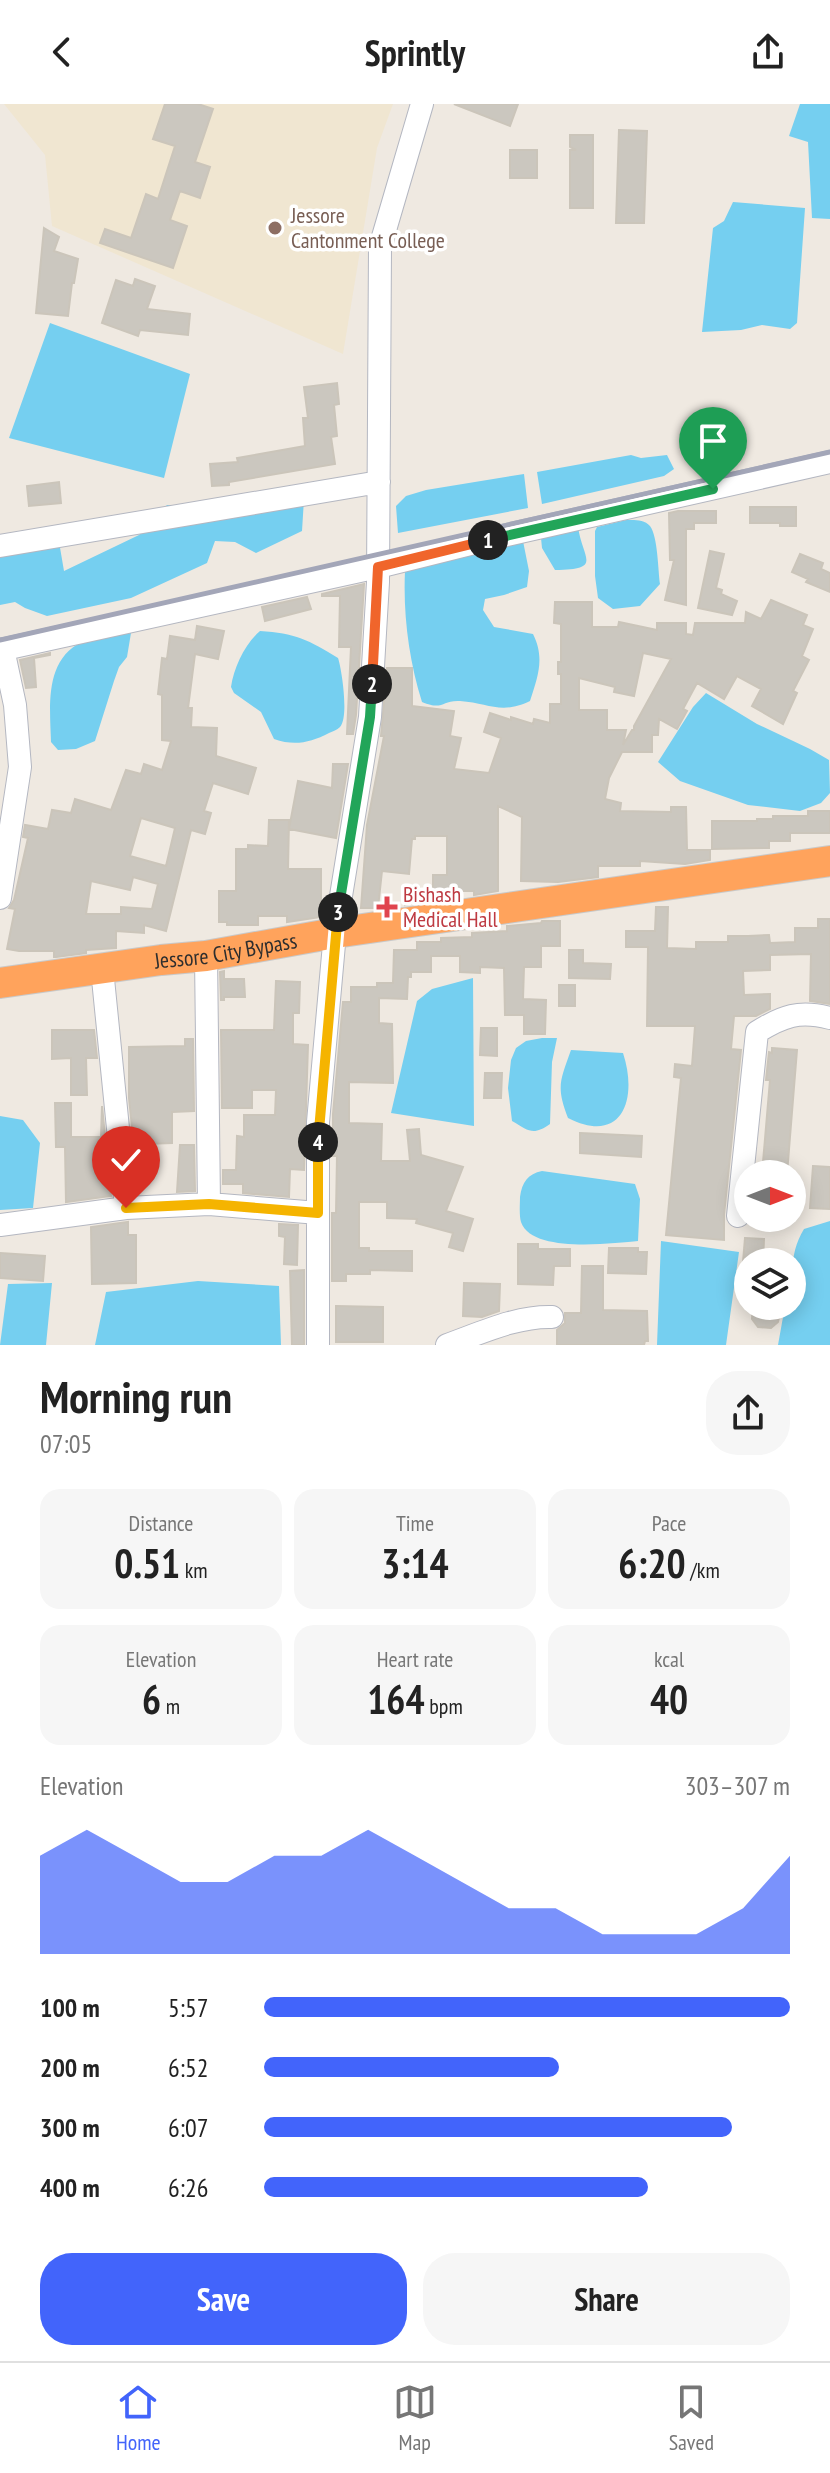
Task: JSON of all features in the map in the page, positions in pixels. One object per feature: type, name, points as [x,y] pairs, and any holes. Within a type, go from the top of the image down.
[{"type":"highway","name":"Jessore City Bypass","points":[[0,983],[206,956],[335,933],[830,861]]},
{"type":"street","points":[[318,1345],[318,1122],[335,933],[370,717],[378,567],[380,247],[422,104]]},
{"type":"street","points":[[0,898],[20,767],[15,705],[2,650],[830,462]]},
{"type":"street","points":[[0,546],[379,482]]},
{"type":"street","points":[[206,956],[209,1204]]},
{"type":"street","points":[[102,969],[126,1208]]},
{"type":"street","points":[[744,1160],[757,1032],[780,1018],[812,1013],[830,1018]]},
{"type":"street","points":[[0,1225],[126,1208],[209,1204],[318,1213]]},
{"type":"street","points":[[447,1345],[495,1327],[537,1317],[552,1317]]},
{"type":"shaded area","name":"Jessore Cantonment College","points":[[4,104],[165,104],[153,138],[198,104],[393,104],[377,148],[343,354],[52,226],[45,155]],"holes":[[[146,195],[175,204],[170,220],[187,226],[173,268],[127,252]]]},
{"type":"water","points":[[800,104],[830,104],[830,219],[812,218],[808,142],[789,136]]},
{"type":"water","points":[[733,202],[805,208],[797,323],[790,329],[762,325],[741,330],[702,332],[713,228],[724,221]]},
{"type":"water","points":[[50,323],[190,374],[164,478],[9,438]]},
{"type":"water","points":[[631,455],[641,458],[667,455],[674,469],[664,476],[542,504],[537,472]]},
{"type":"water","points":[[524,474],[528,508],[398,533],[396,506],[406,496]]},
{"type":"water","points":[[304,499],[302,531],[256,553],[235,542],[215,541],[207,563],[131,598],[47,616],[15,602],[0,605],[0,538],[57,530],[64,571],[139,535],[167,505],[209,506]]},
{"type":"water","points":[[626,520],[642,521],[653,531],[660,584],[640,606],[613,609],[598,598],[595,531],[597,527]]},
{"type":"water","points":[[578,527],[586,555],[585,565],[555,570],[542,548],[541,538]]},
{"type":"water","points":[[523,541],[529,571],[527,587],[485,599],[483,610],[494,627],[533,634],[539,659],[530,701],[503,708],[460,701],[435,706],[422,702],[408,637],[405,571]]},
{"type":"water","points":[[260,631],[301,638],[338,658],[344,704],[343,722],[339,728],[302,742],[274,739],[261,712],[234,693],[232,679],[238,664],[245,649]]},
{"type":"water","points":[[131,633],[127,657],[119,667],[95,741],[76,749],[58,750],[51,742],[50,700],[55,672],[61,660],[82,642]]},
{"type":"water","points":[[706,693],[757,724],[829,760],[830,793],[821,803],[800,811],[748,805],[680,781],[658,762],[693,707]]},
{"type":"water","points":[[473,978],[474,1126],[391,1113],[417,1001],[432,989]]},
{"type":"water","points":[[557,1038],[552,1062],[550,1124],[531,1131],[512,1121],[508,1088],[511,1060],[516,1048],[526,1041]]},
{"type":"water","points":[[571,1050],[623,1053],[627,1070],[627,1101],[614,1122],[602,1126],[587,1125],[568,1118],[561,1084]]},
{"type":"water","points":[[0,1116],[23,1120],[40,1143],[33,1208],[0,1210]]},
{"type":"water","points":[[542,1171],[635,1184],[640,1199],[638,1241],[556,1243],[528,1232],[520,1219],[521,1192],[529,1177]]},
{"type":"water","points":[[830,1221],[830,1345],[778,1345],[782,1320],[806,1320],[806,1248],[796,1248],[806,1228]]},
{"type":"water","points":[[661,1241],[734,1251],[734,1288],[726,1345],[657,1345]]},
{"type":"water","points":[[198,1281],[279,1286],[281,1345],[95,1345],[106,1292]]},
{"type":"water","points":[[52,1283],[46,1345],[0,1345],[8,1284]]},
{"type":"building","points":[[165,104],[198,104],[213,109],[195,162],[210,167],[200,198],[180,191],[170,220],[187,226],[173,268],[100,243],[105,229],[131,238],[146,194],[158,199],[175,146],[153,139]]},
{"type":"building","points":[[454,104],[518,104],[510,126]]},
{"type":"building","points":[[619,130],[647,131],[644,223],[616,223]]},
{"type":"building","points":[[570,135],[593,135],[593,208],[570,208],[570,150],[576,150],[570,147]]},
{"type":"building","points":[[510,150],[537,150],[537,178],[510,178]]},
{"type":"building","points":[[44,228],[59,237],[54,251],[78,259],[68,316],[36,313]]},
{"type":"building","points":[[135,279],[155,286],[147,309],[190,314],[188,335],[140,330],[138,336],[102,323],[116,280],[133,286]]},
{"type":"building","points":[[337,383],[339,404],[334,405],[337,436],[331,437],[335,464],[212,486],[210,464],[238,462],[237,458],[305,446],[303,418],[308,418],[304,387]]},
{"type":"building","points":[[59,482],[61,503],[29,506],[27,486]]},
{"type":"building","points":[[750,507],[796,507],[796,526],[750,523]]},
{"type":"building","points":[[716,511],[716,523],[694,523],[694,529],[686,529],[686,605],[665,600],[674,560],[670,560],[669,513]]},
{"type":"building","points":[[710,551],[724,554],[716,588],[722,590],[721,594],[737,601],[732,615],[698,608]]},
{"type":"building","points":[[800,554],[823,563],[821,569],[830,573],[830,592],[792,572]]},
{"type":"building","points":[[364,584],[356,715],[353,734],[347,734],[351,647],[339,647],[340,596],[322,594]]},
{"type":"building","points":[[307,597],[311,609],[265,621],[262,607]]},
{"type":"building","points":[[771,600],[807,615],[803,625],[813,629],[802,656],[809,660],[793,691],[797,693],[783,724],[752,706],[761,689],[737,676],[724,699],[697,683],[683,709],[687,711],[677,729],[659,719],[658,735],[652,735],[652,752],[622,752],[609,778],[605,799],[621,803],[620,811],[671,812],[671,807],[686,807],[687,850],[710,850],[710,860],[685,864],[640,861],[640,866],[598,866],[598,877],[558,882],[521,881],[522,817],[498,806],[498,891],[474,895],[474,891],[449,891],[449,896],[433,896],[433,875],[447,875],[447,836],[415,836],[412,839],[409,874],[382,871],[378,908],[361,908],[367,825],[384,736],[381,736],[387,668],[412,668],[412,706],[454,711],[450,736],[461,738],[454,769],[489,773],[501,738],[484,732],[490,713],[533,724],[534,719],[550,723],[550,704],[561,704],[558,662],[561,662],[561,624],[554,623],[555,602],[592,602],[592,627],[618,627],[619,622],[657,630],[657,623],[686,623],[686,634],[693,635],[695,623],[745,623],[746,612],[761,619]],"holes":[[[643,653],[671,659],[623,745],[626,730],[607,730],[607,710],[579,710],[579,678],[615,687],[614,692],[634,696]]]},
{"type":"building","points":[[197,626],[224,631],[218,659],[195,654],[188,708],[192,708],[191,727],[217,728],[216,756],[256,768],[248,794],[213,783],[204,811],[211,813],[205,834],[191,830],[166,931],[144,925],[144,933],[116,931],[116,948],[86,950],[86,953],[56,957],[54,951],[7,949],[15,909],[9,908],[14,900],[28,838],[23,837],[25,825],[48,829],[52,810],[71,813],[75,799],[111,810],[126,770],[141,774],[144,764],[162,770],[171,741],[162,740],[162,695],[158,694],[162,658],[167,659],[170,636],[195,640]],"holes":[[[141,818],[175,828],[166,866],[130,856]],[[133,877],[158,884],[152,909],[121,907],[121,914],[86,914],[91,881],[130,890]]]},
{"type":"building","points":[[50,653],[34,658],[36,687],[26,688],[20,660]]},
{"type":"building","points":[[333,764],[348,764],[336,838],[289,829],[298,781],[332,788]]},
{"type":"building","points":[[808,811],[830,811],[830,833],[790,833],[790,841],[769,841],[769,848],[712,849],[712,821],[808,816]]},
{"type":"building","points":[[269,820],[289,820],[288,869],[321,869],[321,917],[287,922],[287,916],[258,916],[258,925],[219,922],[219,891],[236,891],[236,849],[248,849],[248,845],[268,846]]},
{"type":"building","points":[[405,889],[429,889],[429,901],[405,905]]},
{"type":"building","points":[[656,907],[668,907],[667,948],[696,949],[696,942],[728,942],[728,936],[769,935],[770,943],[795,942],[795,928],[818,928],[818,919],[830,919],[830,1004],[810,1001],[811,954],[770,955],[770,970],[743,971],[744,995],[770,994],[770,1009],[756,1016],[734,1016],[731,1049],[741,1050],[724,1240],[666,1235],[681,1078],[674,1077],[675,1064],[692,1066],[695,1026],[647,1026],[648,947],[626,947],[626,931],[655,931]]},
{"type":"building","points":[[560,921],[560,946],[541,946],[541,967],[524,967],[523,999],[546,1000],[545,1034],[524,1034],[524,1015],[505,1015],[504,968],[480,967],[480,973],[460,972],[460,956],[431,956],[431,972],[411,972],[407,999],[379,998],[379,1023],[392,1024],[393,1083],[349,1082],[349,1123],[382,1124],[381,1161],[410,1161],[407,1130],[419,1129],[421,1155],[463,1167],[446,1211],[473,1219],[463,1251],[449,1247],[453,1233],[416,1223],[417,1219],[387,1218],[387,1202],[359,1202],[359,1248],[369,1248],[369,1251],[412,1251],[412,1271],[370,1270],[370,1274],[346,1274],[346,1281],[332,1281],[332,1213],[336,1213],[337,1156],[333,1156],[333,1114],[343,1002],[351,1002],[351,987],[377,987],[377,983],[393,983],[394,950],[417,950],[417,942],[472,937],[472,933],[507,931],[507,926]]},
{"type":"building","points":[[569,950],[583,950],[583,963],[611,964],[610,979],[569,978]]},
{"type":"building","points":[[224,971],[224,979],[244,979],[245,997],[224,997],[221,1000],[220,972]]},
{"type":"building","points":[[276,981],[300,982],[299,1013],[293,1013],[293,1044],[308,1045],[304,1170],[290,1169],[289,1197],[243,1193],[243,1184],[223,1184],[223,1170],[236,1170],[237,1136],[244,1137],[244,1115],[275,1115],[276,1090],[252,1090],[252,1108],[222,1108],[221,1030],[274,1030]]},
{"type":"building","points":[[559,985],[575,985],[575,1006],[559,1006]]},
{"type":"building","points":[[481,1028],[497,1028],[497,1056],[480,1055]]},
{"type":"building","points":[[52,1030],[94,1030],[97,1058],[86,1058],[87,1095],[71,1095],[71,1058],[52,1059]]},
{"type":"building","points":[[185,1039],[193,1039],[194,1111],[172,1112],[172,1143],[134,1147],[129,1098],[129,1047],[185,1046]]},
{"type":"building","points":[[772,1048],[797,1050],[788,1160],[763,1160],[770,1080],[766,1080],[769,1052],[772,1053]]},
{"type":"building","points":[[485,1073],[502,1073],[501,1098],[484,1098]]},
{"type":"building","points":[[55,1103],[71,1103],[71,1137],[101,1137],[102,1106],[111,1196],[66,1202],[65,1147],[56,1147]]},
{"type":"building","points":[[580,1133],[642,1136],[641,1157],[580,1153]]},
{"type":"building","points":[[180,1145],[194,1145],[195,1191],[177,1192]]},
{"type":"building","points":[[813,1166],[830,1167],[830,1209],[810,1208]]},
{"type":"building","points":[[128,1222],[128,1235],[136,1235],[136,1283],[92,1284],[91,1227]]},
{"type":"building","points":[[279,1224],[298,1225],[297,1265],[284,1264],[285,1237],[279,1236]]},
{"type":"building","points":[[745,1238],[764,1239],[764,1248],[744,1248]]},
{"type":"building","points":[[518,1244],[538,1244],[538,1249],[570,1249],[570,1266],[554,1266],[553,1285],[518,1284]]},
{"type":"building","points":[[609,1248],[638,1248],[638,1252],[647,1252],[646,1274],[608,1273]]},
{"type":"building","points":[[0,1253],[45,1256],[43,1281],[0,1278]]},
{"type":"building","points":[[582,1266],[603,1266],[603,1310],[647,1311],[648,1341],[644,1345],[557,1345],[557,1330],[565,1323],[565,1313],[581,1313]]},
{"type":"building","points":[[304,1270],[304,1345],[292,1345],[290,1271]]},
{"type":"building","points":[[464,1283],[500,1284],[499,1311],[482,1317],[463,1316]]},
{"type":"building","points":[[336,1306],[383,1307],[383,1342],[336,1342]]},
{"type":"building","points":[[753,1320],[778,1320],[771,1328],[758,1327]]},
{"type":"railway","points":[[0,640],[830,452]]},
{"type":"place","name":"Jessore Cantonment College","points":[[275,228]]},
{"type":"place","name":"Bishash Medical Hall","points":[[387,907]]},
{"type":"route","points":[[126,1208],[209,1204],[318,1213],[318,1122],[335,933],[370,717],[378,567],[713,489]]}]
